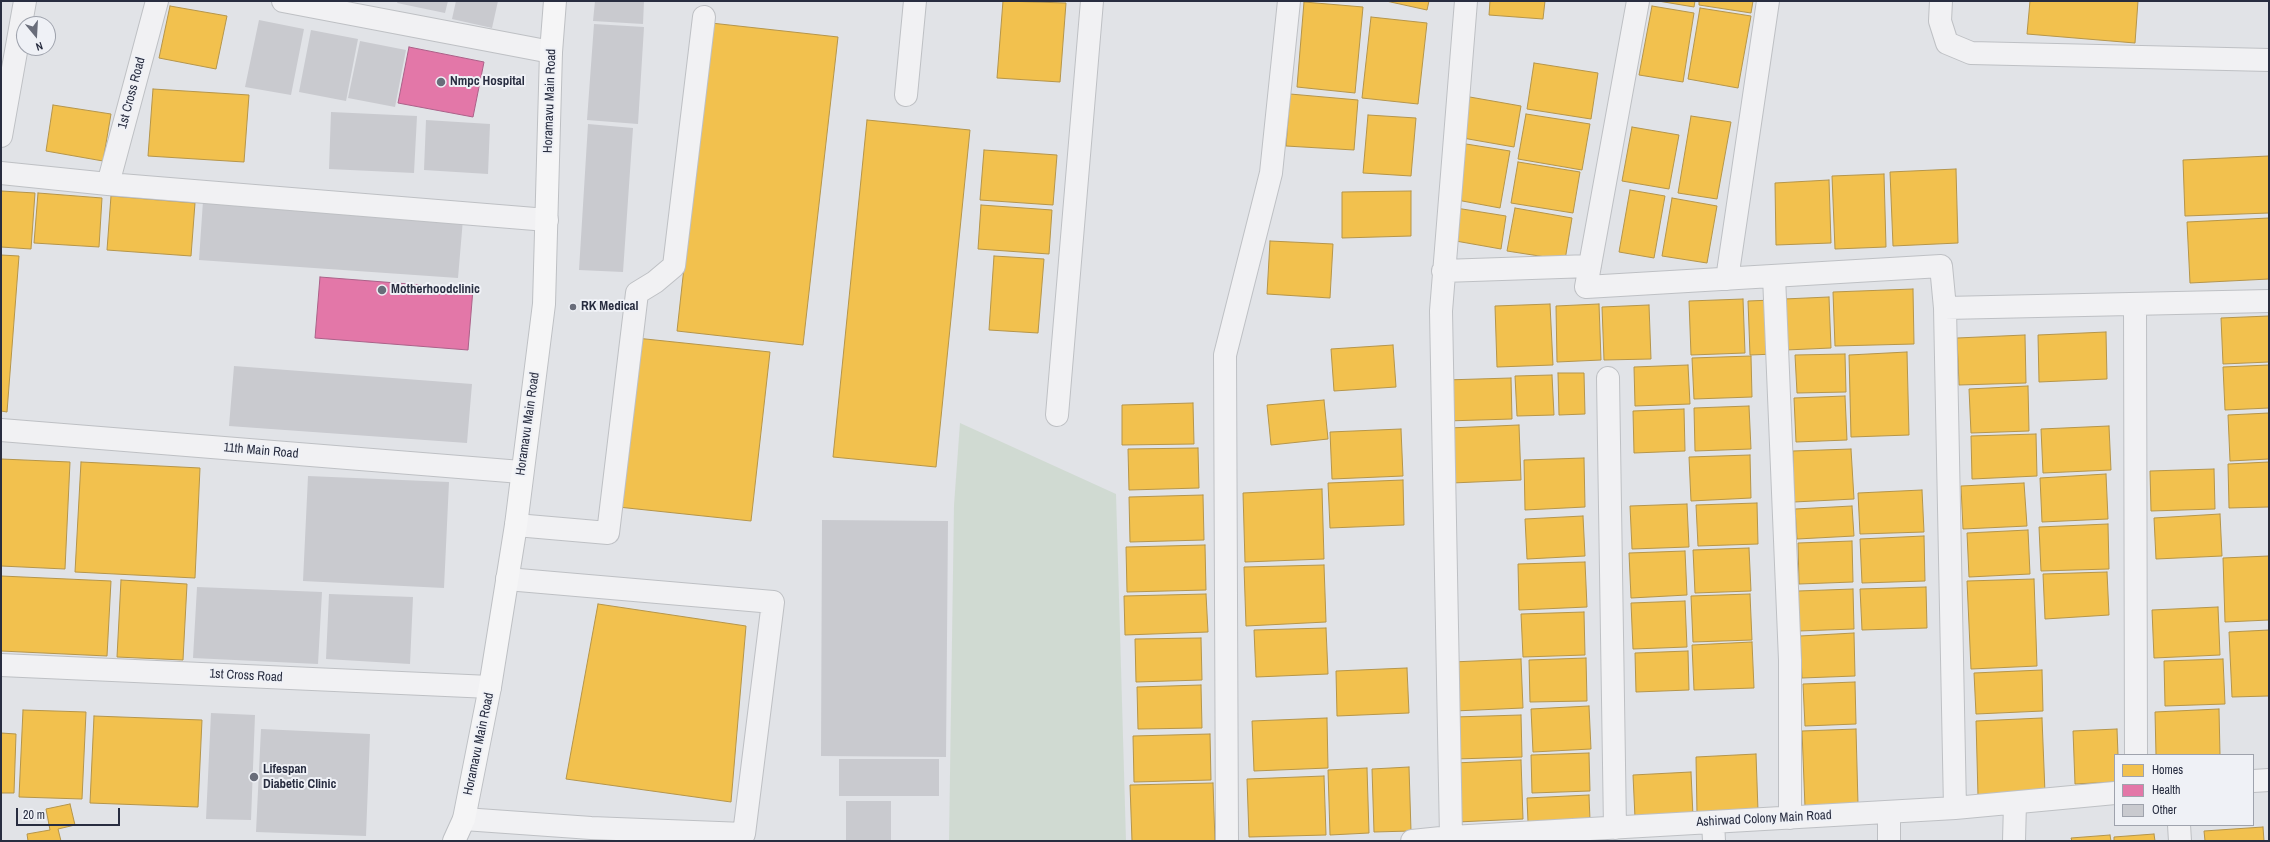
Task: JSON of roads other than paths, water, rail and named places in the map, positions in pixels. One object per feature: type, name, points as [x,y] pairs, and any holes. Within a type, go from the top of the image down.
[{"type":"main road","name":"Horamavu Main Road","points":[[454,841],[464,819],[490,687],[516,525],[521,472],[544,304],[551,52],[555,1]]},
{"type":"street","points":[[1,136],[25,1]]},
{"type":"street","name":"1st Cross Road","points":[[108,184],[157,1]]},
{"type":"street","points":[[283,1],[551,52]]},
{"type":"street","points":[[906,95],[915,1]]},
{"type":"street","points":[[1057,415],[1092,1]]},
{"type":"street","points":[[1227,841],[1224,355],[1271,173],[1289,1]]},
{"type":"street","points":[[1451,837],[1448,609],[1442,448],[1440,311],[1466,1]]},
{"type":"street","points":[[1638,1],[1586,287],[1941,266],[1945,308],[1955,808]]},
{"type":"street","points":[[1727,279],[1768,1]]},
{"type":"street","points":[[1941,1],[1940,21],[1947,43],[1972,53],[2269,60]]},
{"type":"street","points":[[516,525],[608,533],[637,293],[655,282],[674,266],[704,17]]},
{"type":"street","points":[[1,173],[108,184],[547,220]]},
{"type":"street","points":[[1443,271],[1590,266]]},
{"type":"street","points":[[1774,276],[1790,660],[1790,818]]},
{"type":"street","points":[[1945,308],[2269,301]]},
{"type":"street","points":[[2135,304],[2136,754]]},
{"type":"street","points":[[1608,378],[1615,828]]},
{"type":"street","name":"11th Main Road","points":[[1,430],[521,472]]},
{"type":"street","points":[[464,819],[583,827],[744,834],[773,602],[507,579]]},
{"type":"street","name":"1st Cross Road","points":[[1,665],[490,687]]},
{"type":"street","points":[[2254,782],[2269,780]]},
{"type":"street","name":"Ashirwad Colony Main Road","points":[[1412,841],[1451,837],[1545,836],[1615,828],[1713,832],[1790,818],[1955,808],[2114,793]]},
{"type":"street","points":[[2014,841],[2015,803]]},
{"type":"street","points":[[1888,841],[1889,812]]},
{"type":"street","points":[[2179,826],[2180,841]]},
{"type":"place","name":"Nmpc Hospital","points":[[441,82]]},
{"type":"place","name":"Motherhoodclinic","points":[[382,290]]},
{"type":"place","name":"RK Medical","points":[[573,307]]},
{"type":"place","name":"Lifespan Diabetic Clinic","points":[[254,777]]}]
